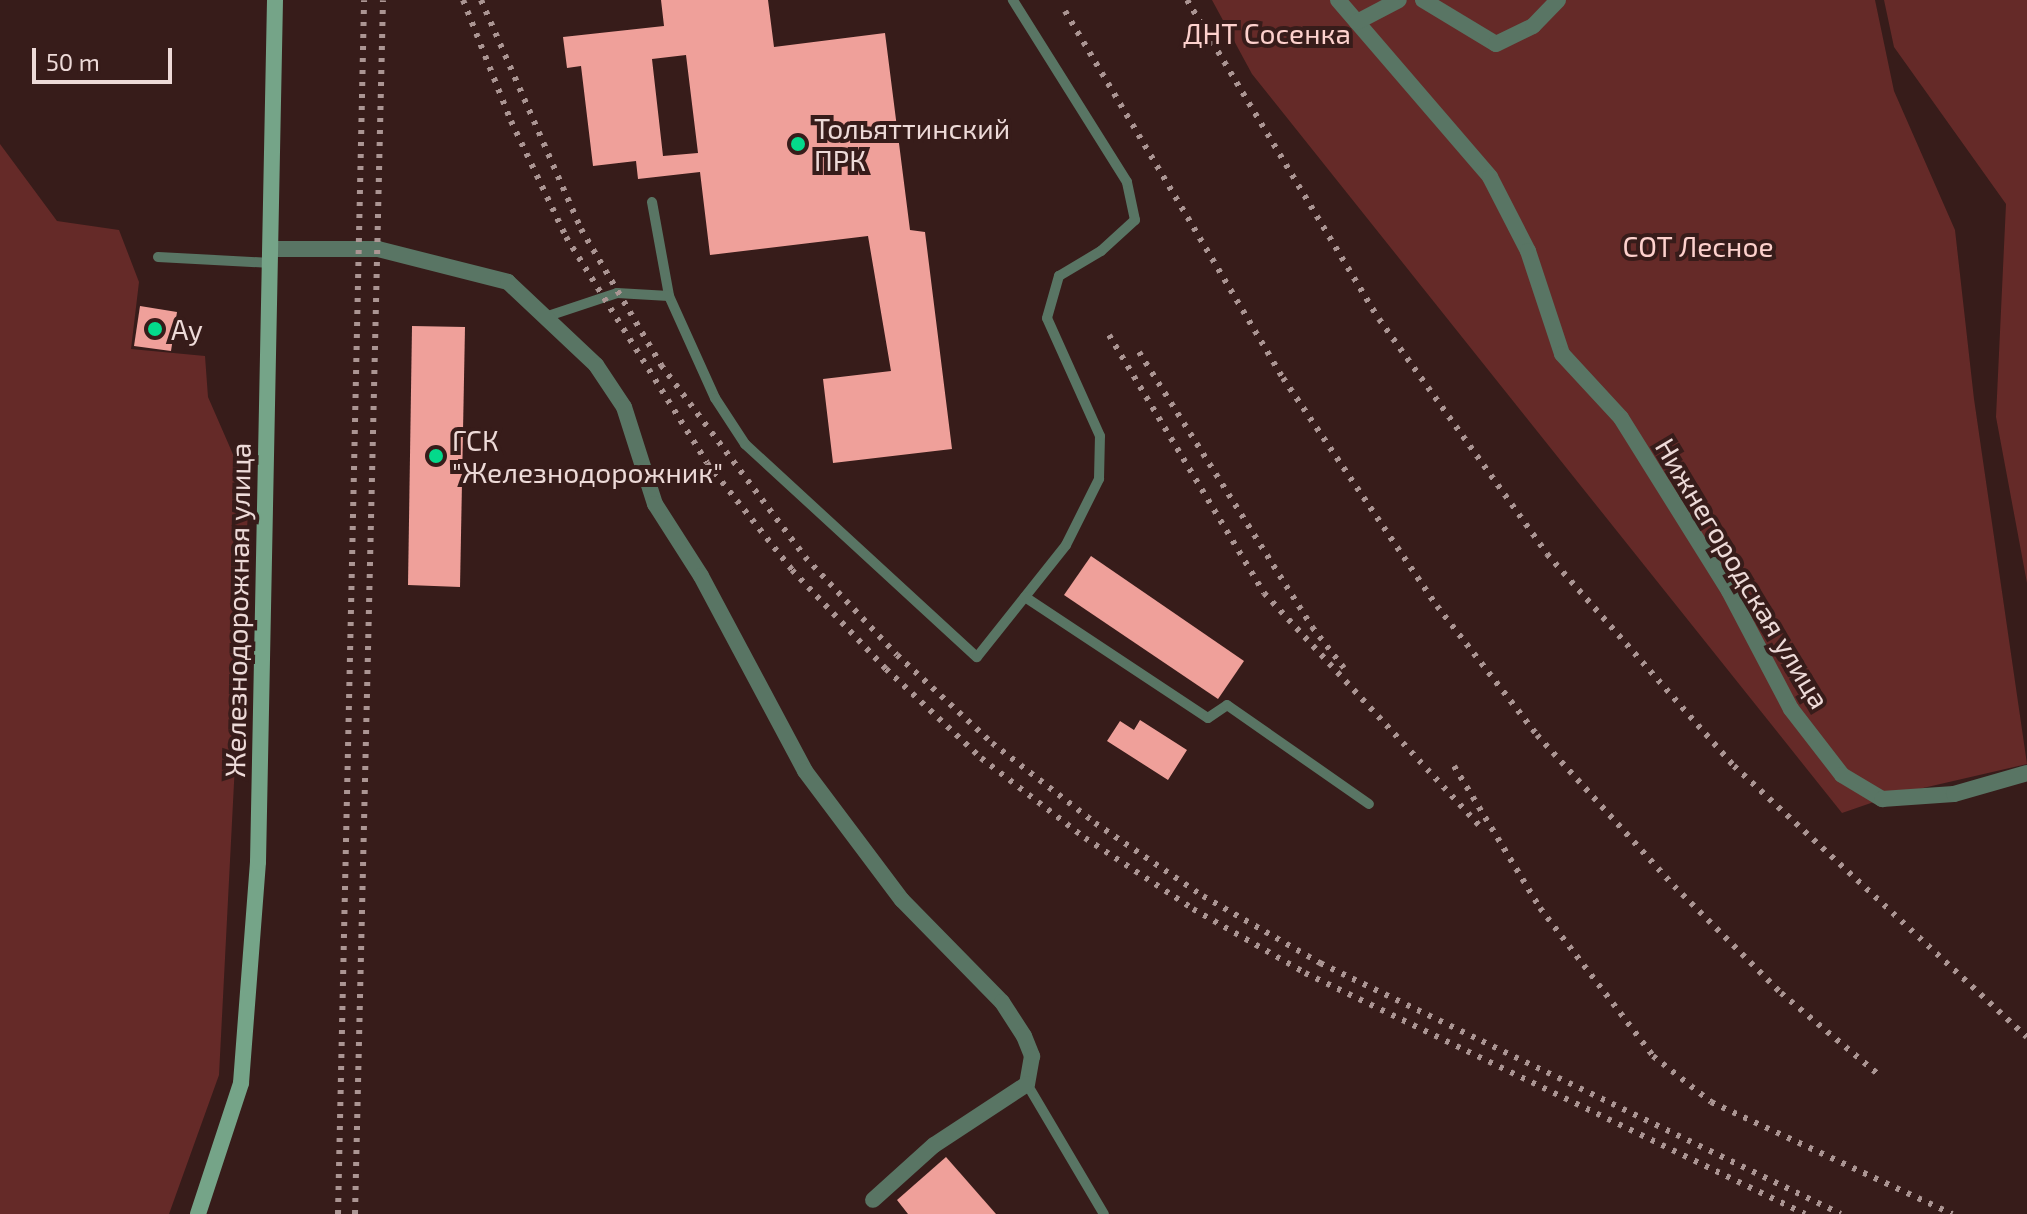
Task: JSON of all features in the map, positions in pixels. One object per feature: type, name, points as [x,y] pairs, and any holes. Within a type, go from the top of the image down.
[{"type":"main road","name":"Железнодорожная улица","points":[[198,1214],[241,1083],[258,862],[275,0]]},
{"type":"street","name":"Нижнегородская улица","points":[[1338,0],[1490,177],[1528,251],[1562,354],[1621,418],[1729,591],[1791,709],[1842,775],[1882,799],[1954,794],[2027,773]]},
{"type":"street","points":[[1357,22],[1399,0]]},
{"type":"street","points":[[1423,0],[1496,44],[1533,26],[1558,0]]},
{"type":"street","points":[[271,256],[362,248],[426,259],[508,282],[548,316],[596,365],[624,407],[655,504],[701,576],[805,771],[902,900],[1002,1002],[1032,1056],[1027,1084],[934,1145],[873,1200]]},
{"type":"lane","points":[[652,202],[669,296],[715,398],[745,444],[977,657],[1066,545],[1099,479],[1100,436],[1047,318],[1059,276],[1101,251],[1135,220],[1127,182],[1013,0]]},
{"type":"lane","points":[[158,257],[271,256]]},
{"type":"lane","points":[[548,316],[617,293],[669,296]]},
{"type":"lane","points":[[1025,597],[1208,718],[1227,705],[1369,804]]},
{"type":"lane","points":[[1027,1084],[1104,1214]]},
{"type":"green space","name":"СОТ Лесное","points":[[1212,0],[1875,0],[1894,91],[1955,230],[1974,399],[2027,764],[1897,794],[1842,813],[1252,74]]},
{"type":"green space","points":[[1884,0],[2027,0],[2027,583],[1996,417],[2006,204],[1894,47]]},
{"type":"green space","points":[[0,144],[57,221],[119,230],[139,282],[131,349],[205,356],[208,397],[249,491],[219,1075],[169,1214],[0,1214]]},
{"type":"building","points":[[661,0],[768,0],[774,47],[885,33],[910,230],[925,232],[952,449],[833,463],[823,379],[891,371],[868,236],[710,255],[700,172],[638,179],[636,161],[593,166],[581,66],[567,68],[563,37],[664,26]],"holes":[[[686,55],[698,153],[663,156],[652,59]]]},
{"type":"building","name":"Ау","points":[[140,306],[177,312],[171,351],[134,346]]},
{"type":"building","name":"ГСК \"Железнодорожник\"","points":[[412,326],[465,327],[460,587],[408,585]]},
{"type":"building","points":[[1091,556],[1244,661],[1218,699],[1064,595]]},
{"type":"building","points":[[1140,720],[1187,750],[1168,780],[1107,741],[1120,721],[1134,730]]},
{"type":"building","points":[[946,1157],[996,1214],[908,1214],[897,1200]]},
{"type":"railway","points":[[338,1214],[364,0]]},
{"type":"railway","points":[[355,1214],[383,0]]},
{"type":"railway","points":[[463,0],[511,121],[566,237],[707,463],[792,570],[886,669],[981,758],[1085,838],[1193,909],[1305,973],[1805,1214]]},
{"type":"railway","points":[[481,0],[581,229],[661,365],[805,557],[897,655],[992,743],[1095,823],[1203,896],[1320,963],[1841,1214]]},
{"type":"railway","points":[[1187,0],[1379,319],[1547,554],[1734,766],[2027,1037]]},
{"type":"railway","points":[[1065,11],[1283,378],[1437,606],[1537,735],[1674,886],[1781,993],[1879,1075]]},
{"type":"railway","points":[[1109,335],[1264,593],[1479,825]]},
{"type":"railway","points":[[1139,352],[1312,627],[1344,668]]},
{"type":"railway","points":[[1454,766],[1540,908],[1653,1056],[1711,1102],[1952,1214]]},
{"type":"place","name":"Тольяттинский ПРК","points":[[798,144]]},
{"type":"place","name":"Ау","points":[[155,329]]},
{"type":"place","name":"ГСК \"Железнодорожник\"","points":[[436,456]]},
{"type":"park label","name":"ДНТ Сосенка","points":[[1267,33]]}]
